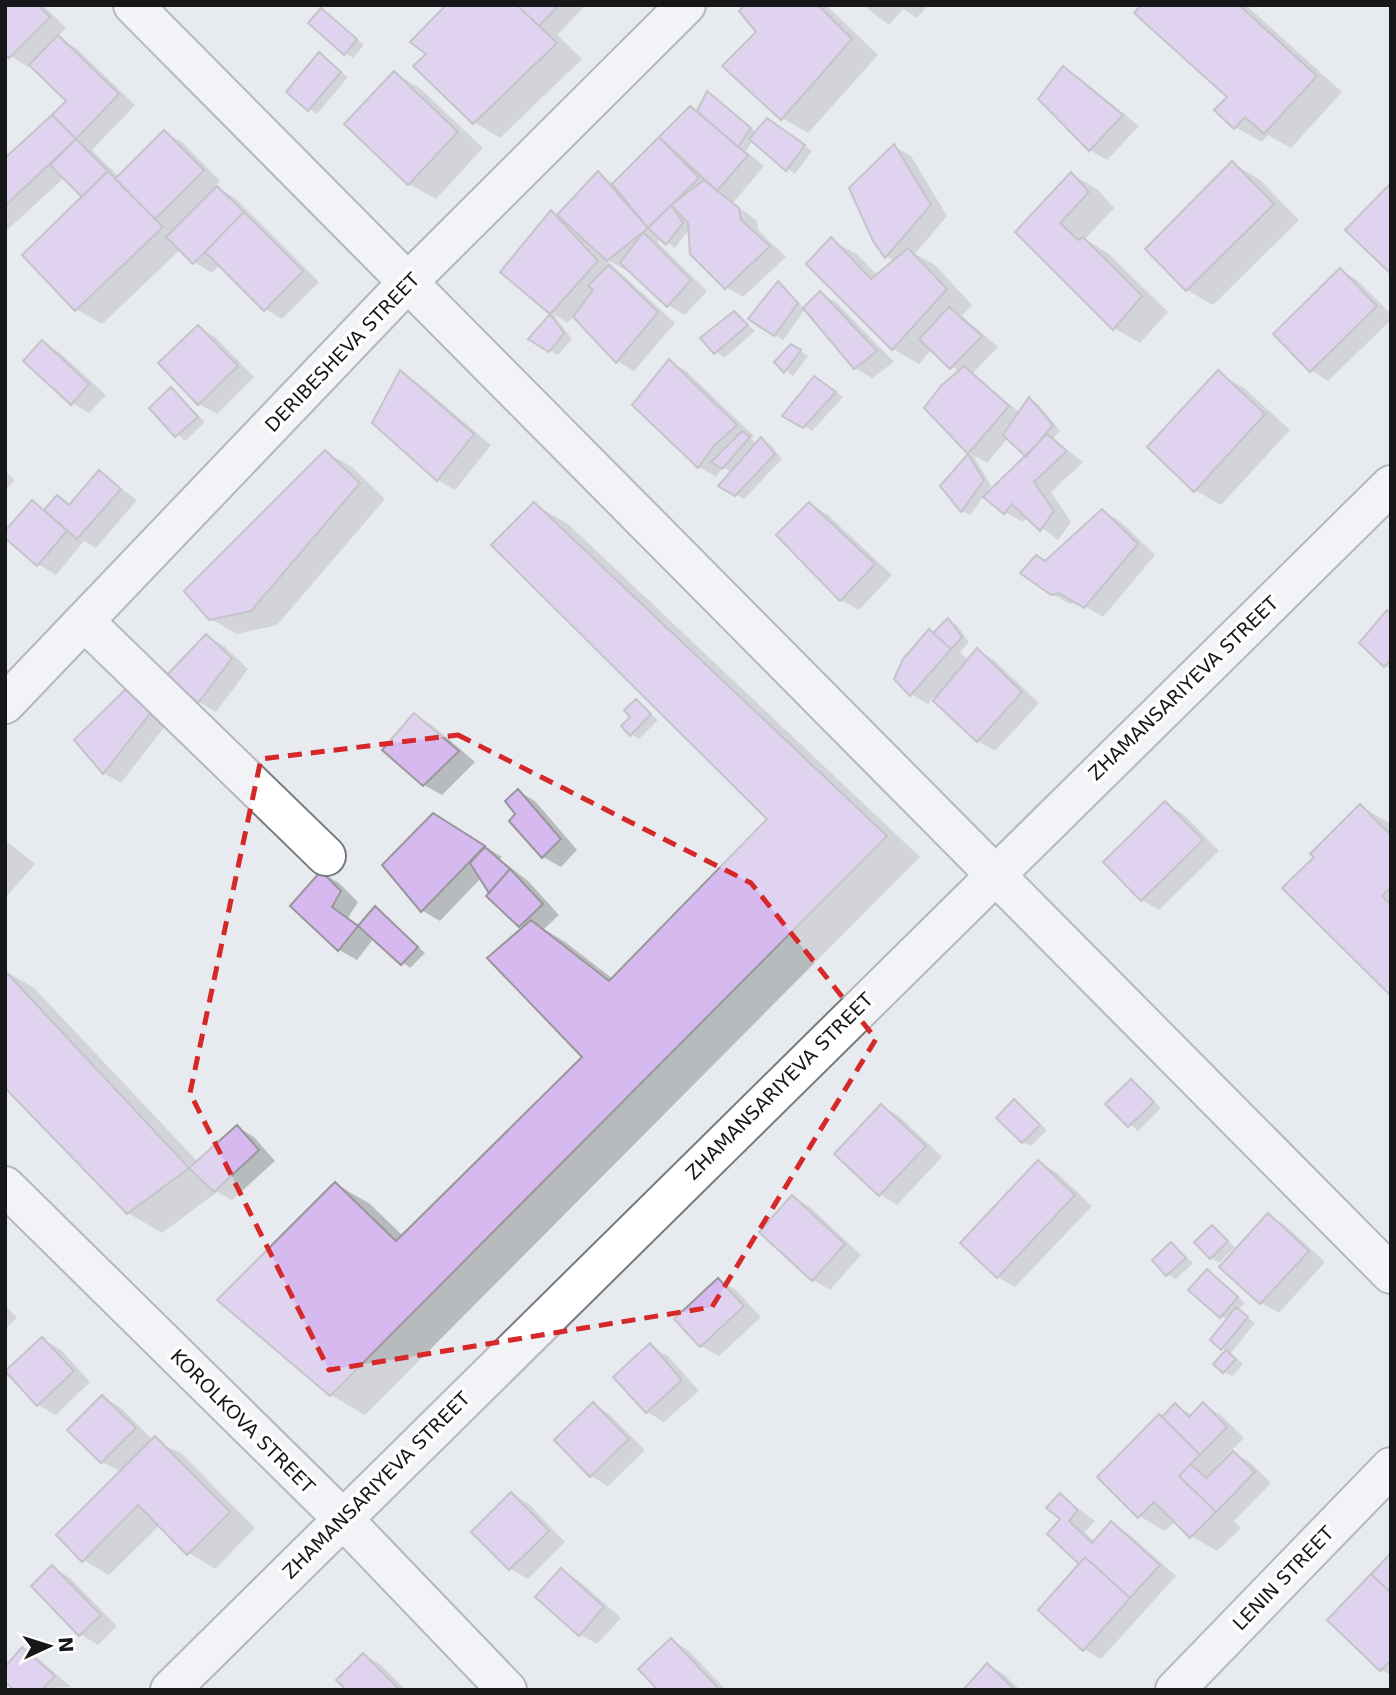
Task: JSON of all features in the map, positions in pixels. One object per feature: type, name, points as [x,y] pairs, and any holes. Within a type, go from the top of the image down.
[{"type":"street","points":[[133,5],[1391,1274]]},
{"type":"street","name":"DERIBESHEVA STREET","points":[[5,704],[408,282],[686,5]]},
{"type":"street","name":"ZHAMANSARIYEVA STREET","points":[[170,1690],[1391,485]]},
{"type":"street","points":[[85,621],[326,856]]},
{"type":"street","name":"KOROLKOVA STREET","points":[[5,1186],[342,1518],[507,1690]]},
{"type":"street","name":"LENIN STREET","points":[[1175,1690],[1391,1467]]},
{"type":"highlighted area","points":[[458,735],[751,883],[876,1039],[712,1307],[329,1370],[190,1093],[261,759]]},
{"type":"building","points":[[5,5],[38,5],[50,17],[9,58],[5,54]]},
{"type":"building","points":[[446,5],[517,5],[557,43],[473,124],[413,66],[426,54],[410,42]]},
{"type":"building","points":[[517,5],[559,5],[539,26]]},
{"type":"building","points":[[745,5],[818,5],[852,39],[781,120],[722,66],[756,32],[739,11]]},
{"type":"building","points":[[1141,5],[1239,5],[1317,76],[1264,134],[1245,117],[1234,129],[1214,110],[1227,97],[1134,13]]},
{"type":"building","points":[[321,8],[357,39],[344,55],[308,23]]},
{"type":"building","points":[[58,35],[119,94],[76,139],[52,115],[66,101],[29,65]]},
{"type":"building","points":[[319,52],[341,72],[308,111],[286,92]]},
{"type":"building","points":[[1063,66],[1123,115],[1089,151],[1038,99]]},
{"type":"building","points":[[394,71],[458,132],[408,185],[344,124]]},
{"type":"building","points":[[707,91],[751,128],[738,147],[697,111]]},
{"type":"building","points":[[690,106],[748,155],[717,191],[659,137]]},
{"type":"building","points":[[52,115],[76,139],[5,206],[5,158]]},
{"type":"building","points":[[767,118],[805,145],[786,171],[749,139]]},
{"type":"building","points":[[164,130],[204,170],[155,219],[115,179]]},
{"type":"building","points":[[659,137],[699,178],[648,228],[612,184]]},
{"type":"building","points":[[76,139],[108,171],[82,197],[50,165]]},
{"type":"building","points":[[894,144],[931,205],[885,258],[873,241],[849,188]]},
{"type":"building","points":[[1232,161],[1274,204],[1186,291],[1145,249]]},
{"type":"building","points":[[108,171],[163,227],[75,311],[22,255]]},
{"type":"building","points":[[598,171],[648,228],[607,261],[557,215]]},
{"type":"building","points":[[1071,172],[1089,192],[1060,223],[1078,240],[1083,237],[1142,296],[1113,330],[1015,232]]},
{"type":"building","points":[[704,180],[739,208],[741,220],[770,246],[725,289],[690,254],[688,223],[671,205]]},
{"type":"building","points":[[1391,183],[1391,274],[1345,230]]},
{"type":"building","points":[[217,186],[244,212],[193,264],[166,237]]},
{"type":"building","points":[[671,205],[683,223],[666,245],[648,228]]},
{"type":"building","points":[[551,210],[598,261],[550,314],[500,272]]},
{"type":"building","points":[[244,212],[303,271],[264,311],[205,252]]},
{"type":"building","points":[[643,232],[691,280],[667,307],[620,263]]},
{"type":"building","points":[[831,237],[871,279],[908,248],[947,289],[892,350],[806,264]]},
{"type":"building","points":[[609,265],[658,312],[616,363],[573,317],[593,290],[588,286]]},
{"type":"building","points":[[1340,268],[1377,306],[1310,372],[1273,334]]},
{"type":"building","points":[[778,281],[798,303],[774,336],[748,319]]},
{"type":"building","points":[[820,291],[877,351],[854,369],[803,308]]},
{"type":"building","points":[[949,307],[982,336],[950,369],[919,339]]},
{"type":"building","points":[[734,311],[748,325],[714,354],[700,338]]},
{"type":"building","points":[[550,314],[564,333],[549,352],[528,339]]},
{"type":"building","points":[[198,325],[238,366],[198,405],[158,363]]},
{"type":"building","points":[[42,340],[89,384],[71,405],[23,361]]},
{"type":"building","points":[[791,344],[801,350],[784,373],[774,362]]},
{"type":"building","points":[[669,359],[737,425],[714,446],[698,468],[632,405]]},
{"type":"building","points":[[964,366],[1009,406],[968,454],[924,408],[941,386]]},
{"type":"building","points":[[400,370],[474,434],[437,481],[372,423]]},
{"type":"building","points":[[1218,370],[1265,414],[1194,492],[1147,447]]},
{"type":"building","points":[[814,376],[836,392],[803,428],[782,416]]},
{"type":"building","points":[[171,387],[198,417],[175,437],[149,408]]},
{"type":"building","points":[[1029,397],[1053,425],[1026,457],[1003,435]]},
{"type":"building","points":[[742,431],[750,437],[722,469],[711,462]]},
{"type":"building","points":[[1047,434],[1067,451],[1034,482],[1054,511],[1040,531],[1012,504],[1004,514],[983,497]]},
{"type":"building","points":[[761,437],[775,454],[735,496],[718,486]]},
{"type":"building","points":[[325,450],[360,483],[251,611],[209,620],[184,591]]},
{"type":"building","points":[[968,454],[984,480],[961,512],[940,486]]},
{"type":"building","points":[[99,470],[121,489],[77,539],[44,510],[57,495],[69,505]]},
{"type":"building","points":[[32,500],[67,531],[37,566],[5,538],[5,531]]},
{"type":"building","points":[[534,502],[887,836],[330,1396],[217,1300],[335,1182],[396,1241],[582,1057],[487,958],[531,920],[609,981],[767,819],[491,545]]},
{"type":"building","points":[[809,502],[875,564],[840,601],[776,535]]},
{"type":"building","points":[[1102,509],[1138,544],[1084,608],[1059,593],[1051,595],[1020,573],[1036,555],[1045,561]]},
{"type":"building","points":[[1387,610],[1391,614],[1391,659],[1384,667],[1359,643]]},
{"type":"building","points":[[948,618],[962,637],[951,649],[933,633]]},
{"type":"building","points":[[929,629],[951,649],[910,696],[894,679],[903,659]]},
{"type":"building","points":[[206,634],[232,658],[198,703],[167,675]]},
{"type":"building","points":[[977,648],[1022,692],[977,742],[933,701]]},
{"type":"building","points":[[133,682],[156,706],[103,774],[74,740]]},
{"type":"building","points":[[636,699],[651,714],[630,736],[621,726],[630,717],[624,710]]},
{"type":"building","points":[[414,713],[459,751],[423,786],[382,750]]},
{"type":"building","points":[[518,789],[561,839],[542,858],[509,821],[515,814],[505,801]]},
{"type":"building","points":[[1165,801],[1203,840],[1141,901],[1103,862]]},
{"type":"building","points":[[1360,804],[1391,835],[1391,887],[1382,896],[1391,905],[1391,996],[1282,888],[1314,857],[1310,854]]},
{"type":"building","points":[[433,813],[485,846],[421,912],[382,865]]},
{"type":"building","points":[[485,847],[510,869],[489,893],[470,863]]},
{"type":"building","points":[[510,869],[543,904],[519,927],[486,896]]},
{"type":"building","points":[[321,871],[341,891],[332,907],[358,926],[338,951],[290,906]]},
{"type":"building","points":[[375,906],[418,947],[401,965],[358,926]]},
{"type":"building","points":[[5,971],[189,1168],[127,1214],[5,1088]]},
{"type":"building","points":[[1131,1079],[1154,1102],[1128,1127],[1105,1104]]},
{"type":"building","points":[[1014,1099],[1040,1125],[1022,1143],[996,1118]]},
{"type":"building","points":[[881,1104],[926,1146],[879,1196],[834,1154]]},
{"type":"building","points":[[237,1125],[259,1150],[214,1192],[189,1168]]},
{"type":"building","points":[[1038,1160],[1075,1195],[997,1278],[960,1243]]},
{"type":"building","points":[[792,1195],[845,1244],[812,1281],[759,1232]]},
{"type":"building","points":[[1268,1213],[1309,1251],[1260,1304],[1219,1267]]},
{"type":"building","points":[[1212,1225],[1228,1241],[1210,1259],[1194,1242]]},
{"type":"building","points":[[1171,1242],[1186,1258],[1166,1276],[1152,1260]]},
{"type":"building","points":[[1207,1269],[1238,1297],[1220,1318],[1188,1290]]},
{"type":"building","points":[[718,1278],[744,1306],[700,1347],[674,1319]]},
{"type":"building","points":[[1236,1307],[1248,1317],[1221,1350],[1210,1340]]},
{"type":"building","points":[[42,1337],[74,1371],[37,1406],[5,1371]]},
{"type":"building","points":[[650,1343],[682,1380],[646,1413],[613,1377]]},
{"type":"building","points":[[1226,1350],[1236,1359],[1223,1373],[1213,1364]]},
{"type":"building","points":[[102,1395],[136,1428],[101,1463],[67,1430]]},
{"type":"building","points":[[593,1402],[629,1439],[590,1477],[554,1440]]},
{"type":"building","points":[[1203,1402],[1227,1427],[1200,1455],[1162,1417],[1175,1403],[1189,1417]]},
{"type":"building","points":[[1159,1414],[1200,1455],[1179,1476],[1216,1512],[1190,1538],[1154,1502],[1138,1518],[1097,1477]]},
{"type":"building","points":[[155,1436],[230,1512],[187,1555],[138,1505],[82,1562],[56,1535]]},
{"type":"building","points":[[1233,1451],[1255,1472],[1216,1512],[1179,1476],[1191,1464],[1206,1478]]},
{"type":"building","points":[[511,1492],[549,1531],[509,1570],[471,1532]]},
{"type":"building","points":[[1060,1493],[1078,1510],[1069,1521],[1092,1543],[1111,1521],[1160,1565],[1130,1598],[1085,1557],[1079,1564],[1047,1534],[1060,1519],[1046,1508]]},
{"type":"building","points":[[1391,1553],[1391,1593],[1371,1574]]},
{"type":"building","points":[[1085,1557],[1130,1598],[1083,1651],[1038,1610]]},
{"type":"building","points":[[52,1565],[101,1615],[79,1636],[31,1586]]},
{"type":"building","points":[[561,1568],[604,1607],[579,1636],[535,1597]]},
{"type":"building","points":[[1371,1574],[1391,1593],[1391,1660],[1380,1671],[1327,1620]]},
{"type":"building","points":[[671,1638],[720,1690],[658,1690],[638,1669]]},
{"type":"building","points":[[22,1647],[55,1676],[42,1690],[14,1690],[5,1682],[5,1667]]},
{"type":"building","points":[[363,1653],[400,1690],[346,1690],[336,1680]]},
{"type":"building","points":[[987,1663],[1015,1690],[963,1690]]}]
